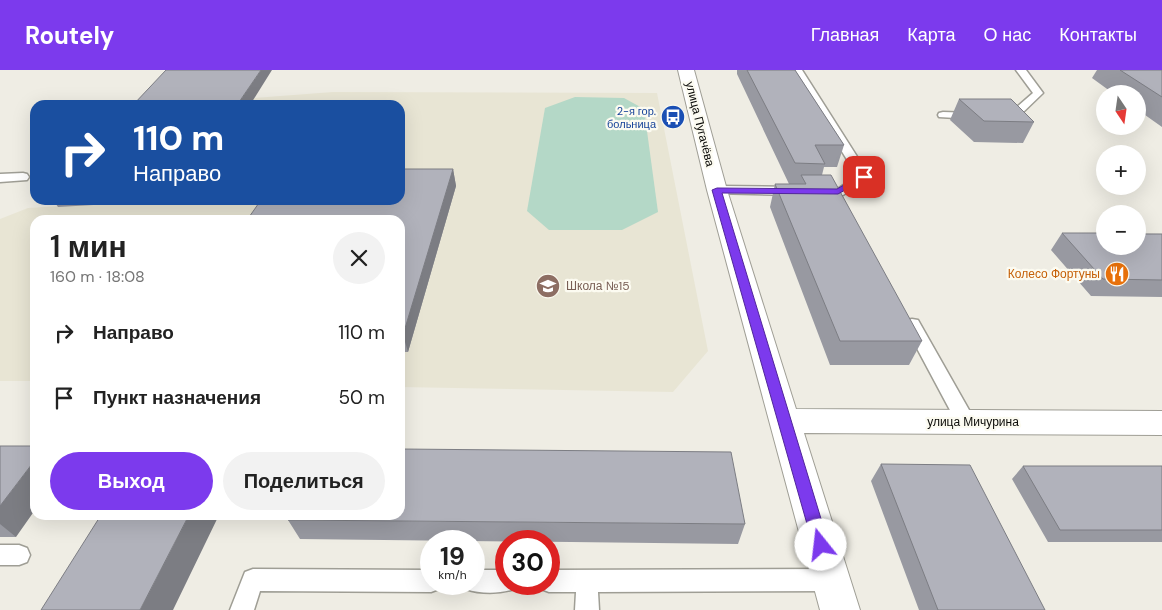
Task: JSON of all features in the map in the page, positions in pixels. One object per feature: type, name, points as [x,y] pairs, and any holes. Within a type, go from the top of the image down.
[{"type":"street","name":"улица Пугачёва","points":[[686,70],[717,190],[840,610]]},
{"type":"street","name":"улица Мичурина","points":[[784,421],[1162,423]]},
{"type":"lane","points":[[797,70],[864,177],[834,192],[848,208]]},
{"type":"lane","points":[[943,115],[1013,116],[1038,93],[1021,70]]},
{"type":"lane","points":[[0,178],[23,177]]},
{"type":"lane","points":[[717,190],[810,192]]},
{"type":"lane","points":[[904,309],[966,422]]},
{"type":"lane","points":[[242,610],[253,580],[420,581]]},
{"type":"lane","points":[[560,581],[832,580]]},
{"type":"lane","points":[[587,581],[587,610]]},
{"type":"shaded area","name":"Школа №15","points":[[333,92],[657,93],[708,351],[673,392],[405,387],[405,215],[30,215],[30,381],[0,381],[0,219],[28,208],[79,205],[405,205],[405,100],[253,100],[254,98]]},
{"type":"green space","points":[[575,97],[624,98],[644,109],[658,212],[622,230],[549,230],[527,211],[545,108]]},
{"type":"building","points":[[166,70],[261,70],[240,100],[138,100]]},
{"type":"building","points":[[747,70],[795,70],[844,145],[815,145],[825,164],[795,163]]},
{"type":"building","points":[[1120,70],[1162,70],[1162,97]]},
{"type":"building","points":[[959,99],[1011,99],[1034,122],[984,121]]},
{"type":"building","points":[[405,169],[453,169],[405,328],[405,215],[250,215],[258,205],[405,205]]},
{"type":"building","points":[[801,175],[831,175],[922,341],[840,341],[775,184],[806,184]]},
{"type":"building","points":[[1062,233],[1096,233],[1096,255],[1146,255],[1146,234],[1162,234],[1162,280],[1103,279]]},
{"type":"building","points":[[0,446],[30,446],[30,467],[0,506]]},
{"type":"building","points":[[405,449],[731,452],[745,524],[288,520],[405,520]]},
{"type":"building","points":[[881,464],[970,465],[1045,610],[938,610]]},
{"type":"building","points":[[1023,466],[1162,466],[1162,530],[1060,530]]},
{"type":"building","points":[[98,520],[186,520],[140,610],[41,610]]},
{"type":"place","name":"2-я гор. больница","points":[[673,117]]},
{"type":"place","name":"Колесо Фортуны","points":[[1117,274]]},
{"type":"place","name":"Школа №15","points":[[548,286]]},
{"type":"route","points":[[821,545],[717,190],[838,192],[864,177]]}]
